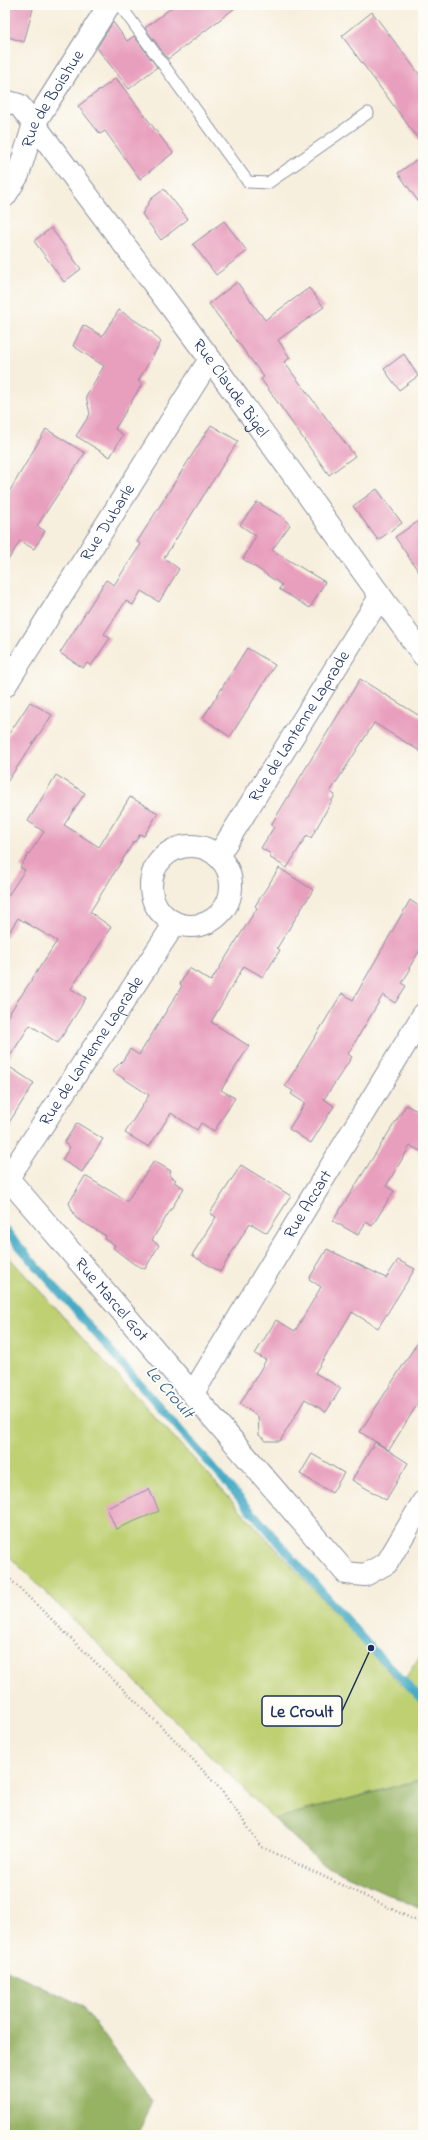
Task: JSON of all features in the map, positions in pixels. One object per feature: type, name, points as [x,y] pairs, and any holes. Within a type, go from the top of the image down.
[{"type":"street","name":"Rue de Boishue","points":[[5,196],[18,175],[34,124],[109,5]]},
{"type":"street","name":"Rue Claude Bigel","points":[[5,101],[19,105],[34,124],[210,360],[423,655]]},
{"type":"street","name":"Rue Dubarle","points":[[5,686],[210,360]]},
{"type":"street","name":"Rue de Lantenne Laprade","points":[[218,856],[380,597]]},
{"type":"street","points":[[192,846],[206,848],[218,856],[226,865],[230,877],[231,890],[228,902],[221,913],[212,921],[193,926],[175,923],[164,915],[156,904],[151,891],[152,877],[157,864],[166,854],[186,847],[192,846]]},
{"type":"street","name":"Rue de Lantenne Laprade","points":[[7,1177],[175,923]]},
{"type":"street","name":"Rue Accart","points":[[193,1393],[423,1015]]},
{"type":"street","name":"Rue Marcel Got","points":[[7,1177],[346,1573],[365,1575],[387,1563],[423,1502]]},
{"type":"lane","points":[[120,5],[248,182],[268,183],[368,113]]},
{"type":"path","points":[[5,1574],[170,1735],[222,1791],[262,1847],[423,1924]]},
{"type":"green space","points":[[5,1253],[401,1685],[423,1651],[423,1779],[274,1819],[5,1552]]},
{"type":"green space","points":[[423,1779],[423,1910],[321,1863],[274,1819]]},
{"type":"green space","points":[[5,1969],[81,2005],[152,2099],[138,2135],[5,2135]]},
{"type":"building","points":[[5,5],[34,5],[24,42],[5,36]]},
{"type":"building","points":[[175,5],[239,5],[168,59],[145,28]]},
{"type":"building","points":[[372,12],[423,79],[423,145],[342,36]]},
{"type":"building","points":[[113,22],[127,41],[134,36],[157,67],[129,89],[97,48]]},
{"type":"building","points":[[116,78],[173,153],[140,179],[105,131],[100,134],[78,106]]},
{"type":"building","points":[[423,155],[423,208],[398,173]]},
{"type":"building","points":[[164,189],[188,219],[161,240],[142,214],[151,199]]},
{"type":"building","points":[[224,221],[247,251],[216,275],[193,244]]},
{"type":"building","points":[[51,228],[81,269],[64,282],[34,241]]},
{"type":"building","points":[[237,282],[265,320],[309,288],[324,307],[278,340],[290,358],[284,362],[355,456],[329,475],[261,379],[264,377],[209,304]]},
{"type":"building","points":[[119,310],[151,331],[161,342],[138,381],[142,384],[115,429],[123,435],[110,457],[76,436],[90,414],[86,396],[104,366],[73,346],[83,325],[102,336]]},
{"type":"building","points":[[404,354],[418,376],[399,390],[384,369]]},
{"type":"building","points":[[211,425],[238,441],[164,558],[179,569],[159,602],[141,591],[133,605],[126,601],[104,634],[110,638],[91,666],[87,663],[83,668],[60,653],[106,580],[114,585],[141,544],[137,542]]},
{"type":"building","points":[[46,429],[85,453],[37,526],[45,531],[34,549],[20,541],[5,565],[5,499]]},
{"type":"building","points":[[377,489],[402,523],[378,540],[353,506]]},
{"type":"building","points":[[257,502],[282,517],[290,525],[272,550],[325,582],[310,608],[279,589],[282,585],[243,559],[256,536],[240,525]]},
{"type":"building","points":[[423,518],[423,578],[395,537]]},
{"type":"building","points":[[247,648],[275,665],[230,737],[203,718]]},
{"type":"building","points":[[360,679],[423,718],[423,753],[374,723],[330,792],[335,795],[311,838],[307,835],[287,868],[269,857],[271,854],[261,848],[274,827],[271,825]]},
{"type":"building","points":[[30,702],[52,715],[5,785],[5,740]]},
{"type":"building","points":[[56,775],[85,793],[64,825],[99,847],[130,797],[158,813],[144,836],[140,834],[135,842],[134,841],[90,912],[111,927],[71,989],[86,998],[58,1043],[30,1025],[5,1064],[5,1020],[57,941],[18,918],[5,939],[5,900],[25,870],[20,867],[44,832],[28,821]]},
{"type":"building","points":[[279,868],[313,890],[277,948],[280,950],[263,977],[244,966],[211,1022],[249,1046],[221,1090],[235,1098],[214,1131],[201,1123],[197,1130],[171,1113],[149,1147],[125,1133],[149,1095],[112,1071],[123,1060],[130,1049],[139,1055],[182,986],[180,984],[189,968],[211,981],[257,908],[255,906]]},
{"type":"building","points":[[410,900],[423,909],[423,945],[409,968],[410,970],[402,983],[406,986],[395,1003],[383,995],[348,1054],[352,1057],[324,1099],[334,1106],[311,1143],[289,1129],[305,1103],[291,1094],[293,1091],[285,1086],[342,993],[353,1000]]},
{"type":"building","points":[[5,1064],[34,1083],[5,1129]]},
{"type":"building","points":[[406,1105],[423,1114],[423,1152],[410,1146],[386,1186],[394,1191],[372,1226],[366,1222],[358,1235],[333,1221]]},
{"type":"building","points":[[77,1123],[103,1139],[82,1172],[62,1160],[70,1147],[64,1143]]},
{"type":"building","points":[[154,1161],[171,1171],[169,1175],[176,1180],[174,1182],[184,1188],[152,1240],[159,1245],[145,1269],[134,1264],[113,1248],[115,1245],[104,1239],[106,1236],[76,1218],[69,1203],[85,1176],[127,1201]]},
{"type":"building","points":[[241,1165],[291,1196],[267,1233],[250,1223],[220,1272],[192,1255],[216,1217],[210,1213]]},
{"type":"building","points":[[327,1249],[386,1278],[398,1260],[415,1269],[378,1328],[352,1312],[315,1373],[341,1388],[326,1412],[305,1399],[280,1441],[266,1441],[259,1435],[258,1416],[240,1404],[266,1360],[255,1354],[276,1320],[295,1331],[321,1287],[309,1279]]},
{"type":"building","points":[[423,1334],[423,1395],[389,1450],[360,1432]]},
{"type":"building","points":[[375,1442],[408,1463],[386,1500],[352,1480]]},
{"type":"building","points":[[312,1454],[344,1473],[332,1493],[300,1474]]},
{"type":"building","points":[[149,1489],[159,1511],[116,1529],[107,1508]]},
{"type":"waterway","name":"Le Croult","points":[[5,1230],[371,1648],[423,1700]]},
{"type":"place","name":"Le Croult","points":[[371,1648]]}]
